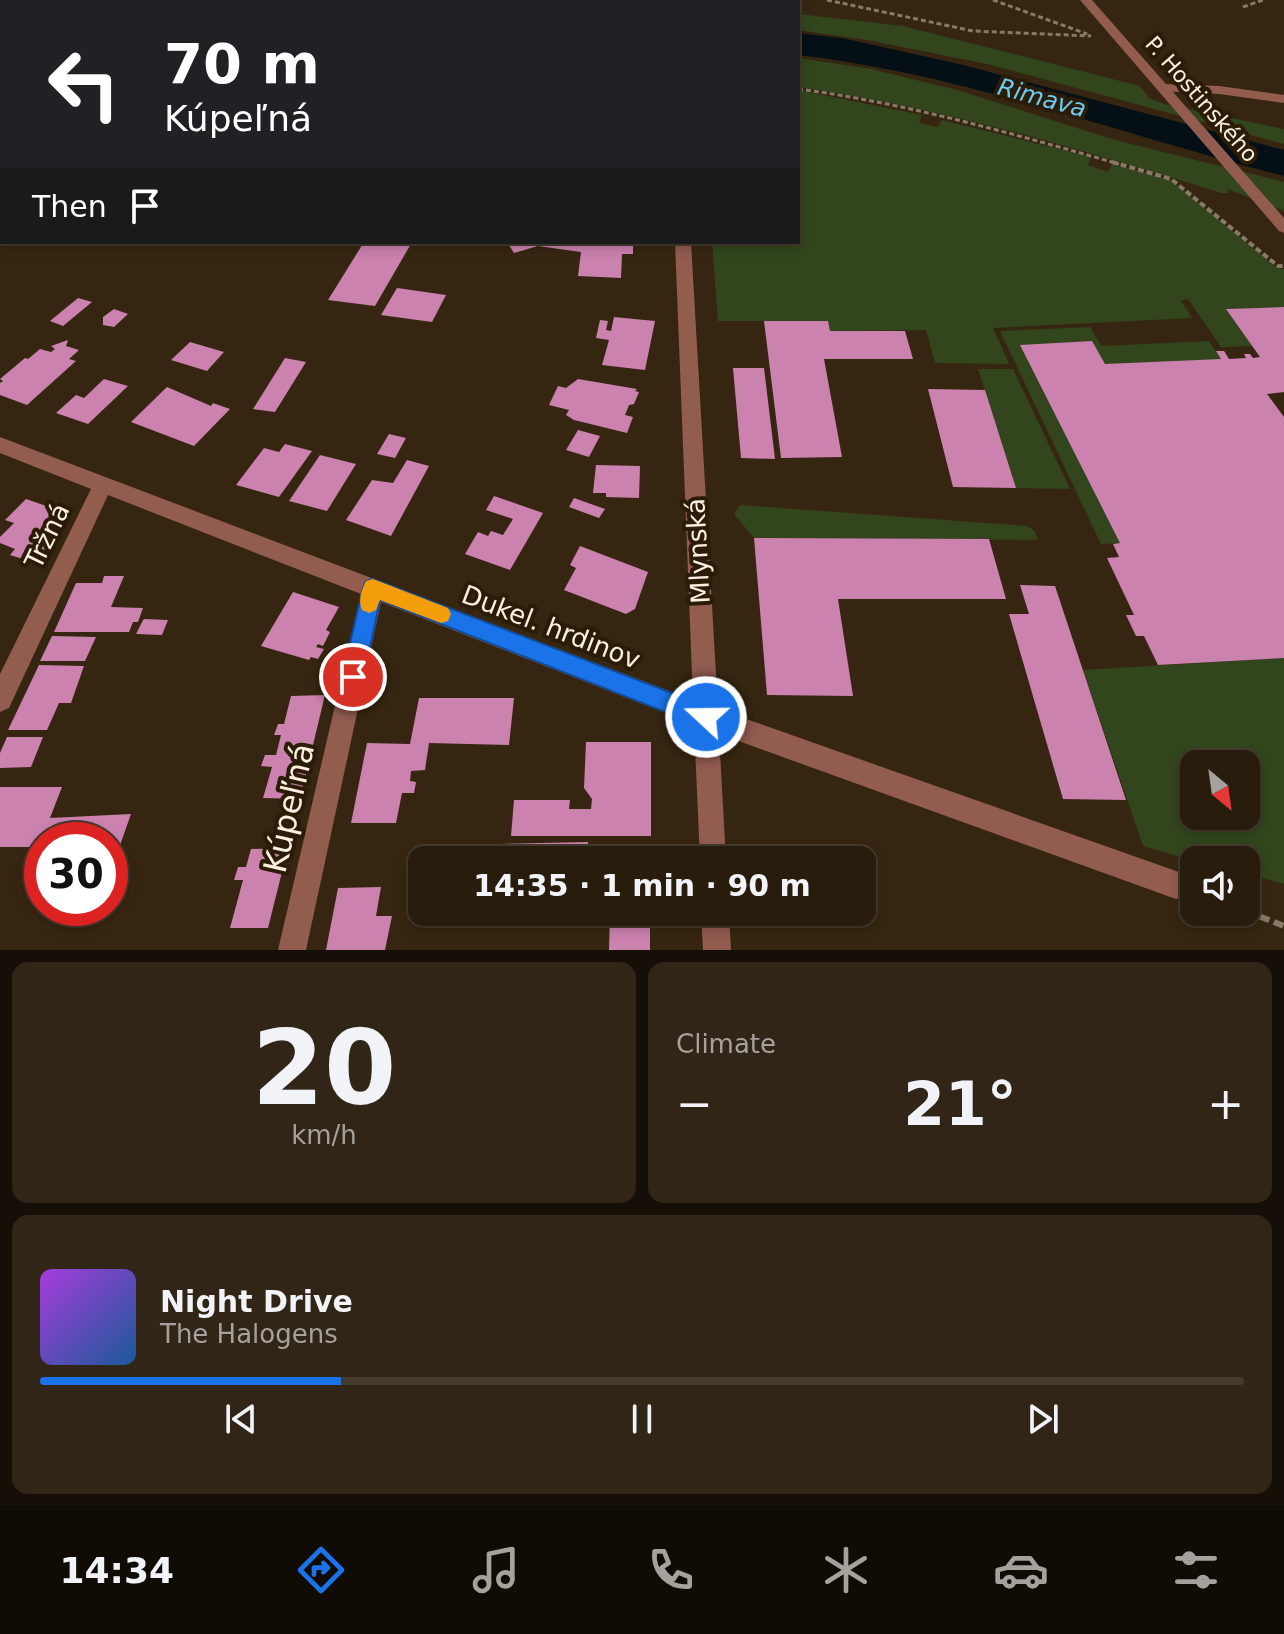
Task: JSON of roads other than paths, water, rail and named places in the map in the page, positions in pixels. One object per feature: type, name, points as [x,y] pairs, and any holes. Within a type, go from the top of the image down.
[{"type":"street","name":"P. Hostinského","points":[[1086,0],[1284,228]]},
{"type":"street","points":[[1169,93],[1219,90],[1284,99]]},
{"type":"street","name":"Mlynská","points":[[683,244],[712,846]]},
{"type":"street","name":"Dukel. hrdinov","points":[[0,445],[706,717],[1176,885]]},
{"type":"street","name":"Tržná","points":[[0,700],[104,483]]},
{"type":"street","name":"Kúpeľná","points":[[292,950],[373,588]]},
{"type":"street","points":[[716,926],[717,950]]},
{"type":"waterway","name":"Rimava","points":[[800,44],[842,49],[959,75],[1284,163]]}]
